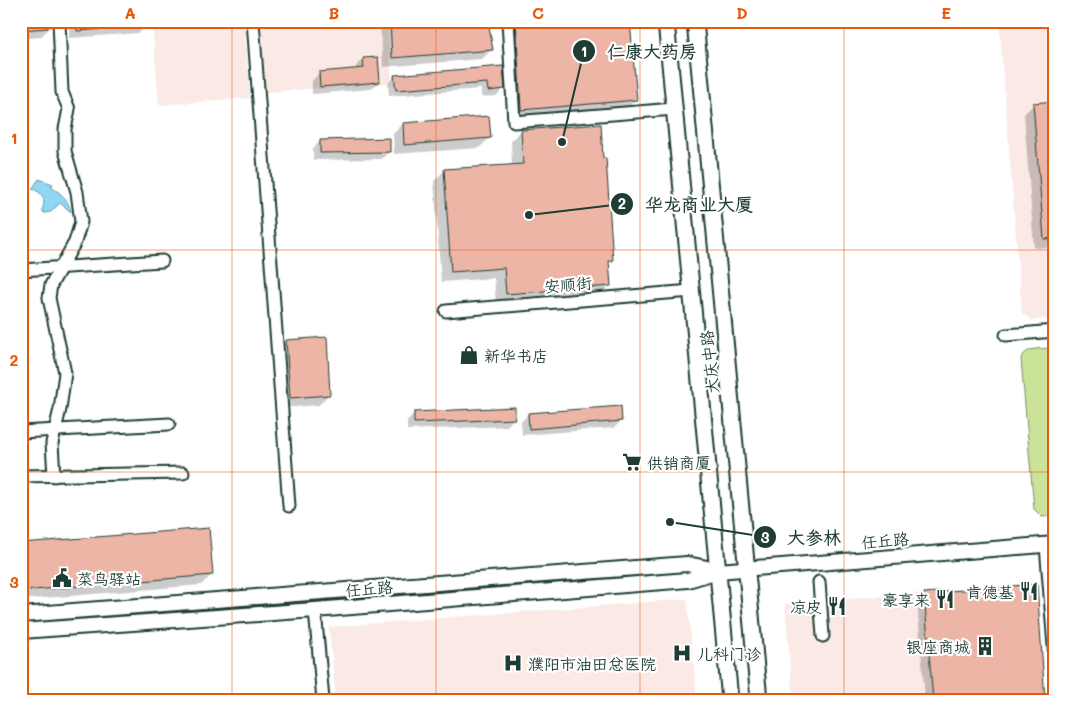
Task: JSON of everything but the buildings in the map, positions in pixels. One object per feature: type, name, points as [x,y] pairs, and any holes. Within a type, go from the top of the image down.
[{"type":"main road","name":"大庆中路","points":[[666,21],[730,700]]},
{"type":"main road","name":"大庆中路","points":[[695,21],[759,700]]},
{"type":"street","points":[[54,476],[52,443],[65,373],[49,298],[51,285],[75,242],[81,222],[77,192],[65,151],[65,129],[69,109],[62,92],[59,21]]},
{"type":"street","points":[[253,21],[289,506]]},
{"type":"street","points":[[508,21],[514,122],[674,108]]},
{"type":"street","points":[[21,270],[162,260]]},
{"type":"street","name":"安顺街","points":[[446,310],[692,291]]},
{"type":"street","points":[[1006,335],[1055,331]]},
{"type":"street","points":[[21,432],[170,424]]},
{"type":"street","points":[[21,476],[183,473]]},
{"type":"street","points":[[1050,544],[1055,659]]},
{"type":"street","name":"任丘路","points":[[21,631],[688,580],[718,571],[747,568],[1050,544]]},
{"type":"street","name":"任丘路","points":[[21,615],[687,564],[718,571]]},
{"type":"street","points":[[819,582],[823,636]]},
{"type":"street","points":[[315,610],[323,700]]},
{"type":"shaded area","points":[[152,21],[244,21],[250,98],[159,105]]},
{"type":"shaded area","points":[[261,21],[387,21],[392,83],[266,92]]},
{"type":"shaded area","points":[[999,21],[1055,21],[1055,319],[1032,320],[1022,313]]},
{"type":"shaded area","points":[[924,593],[933,700],[793,700],[785,604]]},
{"type":"shaded area","name":"濮阳市油田总医院","points":[[687,599],[697,700],[336,700],[329,627]]},
{"type":"green space","points":[[1055,348],[1055,516],[1042,517],[1034,509],[1021,359],[1023,355],[1031,350]]},
{"type":"water","points":[[39,179],[53,184],[51,187],[64,197],[71,212],[60,203],[51,212],[44,213],[42,210],[43,196],[32,189]]},
{"type":"place","name":"仁康大药房","points":[[562,142]]},
{"type":"place","name":"华龙商业大厦","points":[[529,215]]},
{"type":"place","name":"新华书店","points":[[469,355]]},
{"type":"place","name":"供销商厦","points":[[632,462]]},
{"type":"place","name":"大参林","points":[[670,522]]},
{"type":"place","name":"菜鸟驿站","points":[[62,578]]},
{"type":"place","name":"肯德基","points":[[1029,591]]},
{"type":"place","name":"豪享来","points":[[945,599]]},
{"type":"place","name":"凉皮","points":[[837,606]]},
{"type":"place","name":"银座商城","points":[[985,646]]},
{"type":"place","name":"儿科门诊","points":[[682,653]]},
{"type":"place","name":"濮阳市油田总医院","points":[[513,663]]}]
